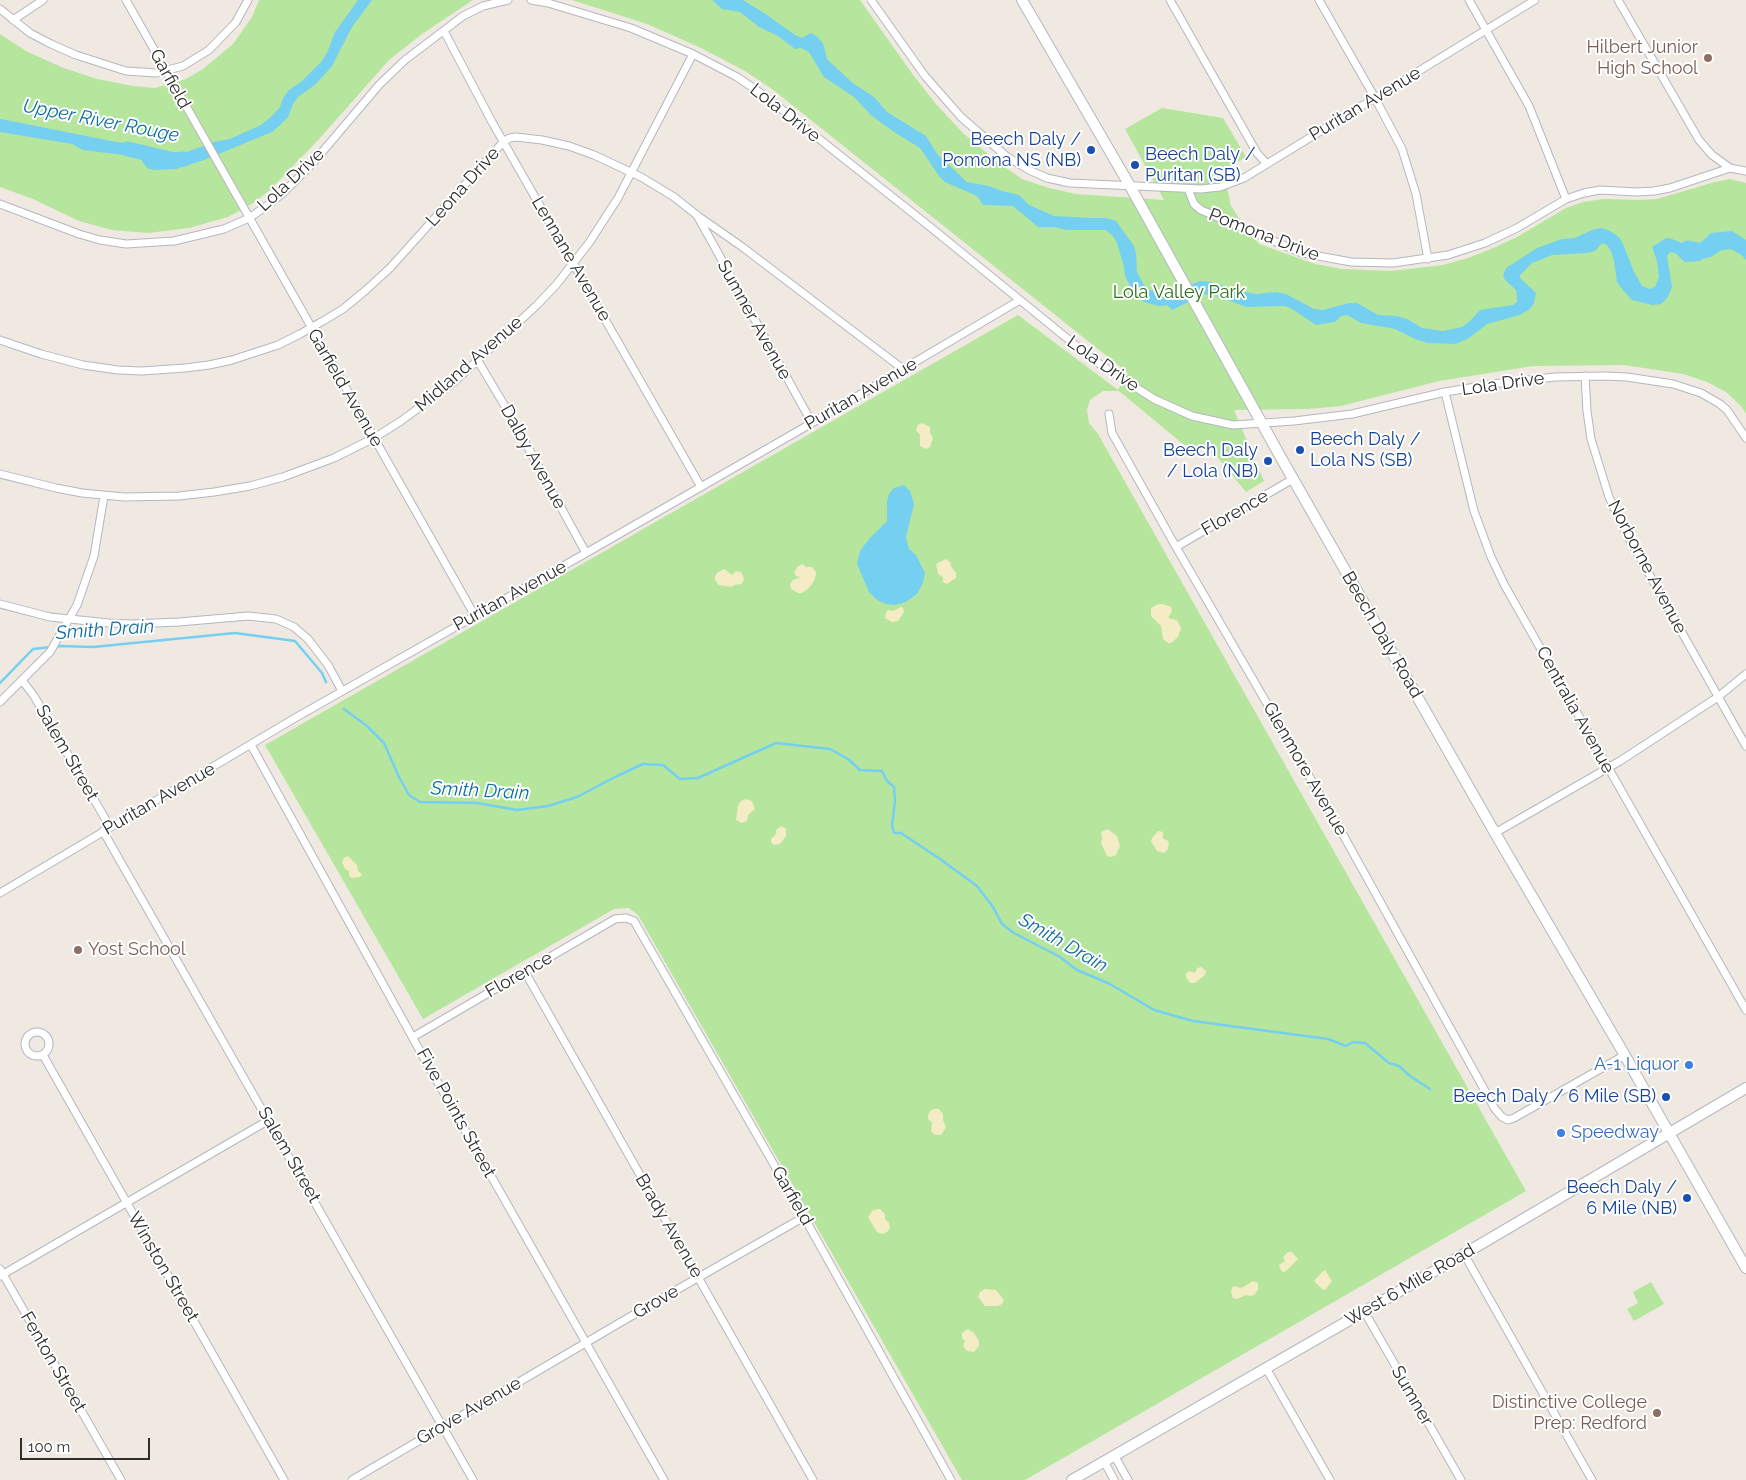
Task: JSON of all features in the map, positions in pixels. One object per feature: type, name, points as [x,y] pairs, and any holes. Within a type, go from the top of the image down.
[{"type":"main road","name":"Beech Daly Road","points":[[1022,0],[1130,186],[1293,479],[1495,833],[1625,1055],[1746,1268]]},
{"type":"main road","name":"West 6 Mile Road","points":[[1072,1480],[1464,1254],[1746,1088]]},
{"type":"street","points":[[13,20],[43,0]]},
{"type":"street","name":"Garfield","points":[[126,0],[215,159]]},
{"type":"street","points":[[0,10],[51,44],[94,61],[133,72],[156,73],[183,66],[197,59],[217,43],[236,22],[248,0]]},
{"type":"street","name":"Lola Drive","points":[[0,204],[79,234],[126,244],[157,243],[195,237],[224,229],[249,218],[268,205],[300,176],[392,72],[474,10],[508,0]]},
{"type":"street","name":"Lola Drive","points":[[531,0],[548,3],[630,28],[693,54],[737,77],[765,96],[1095,361],[1124,382],[1154,399],[1192,416],[1233,424],[1263,424],[1334,417],[1445,392],[1527,379],[1584,376],[1620,377],[1673,384],[1701,392],[1727,410],[1746,438]]},
{"type":"street","points":[[871,0],[925,76],[961,117],[1006,156],[1036,174],[1070,183],[1188,189]]},
{"type":"street","points":[[1170,0],[1257,152],[1267,164]]},
{"type":"street","points":[[1319,0],[1395,134],[1406,161],[1418,205],[1428,259]]},
{"type":"street","points":[[1469,0],[1529,106],[1566,199]]},
{"type":"street","name":"Puritan Avenue","points":[[1188,189],[1229,185],[1244,178],[1535,0]]},
{"type":"street","points":[[1618,0],[1699,140],[1712,155],[1730,168],[1746,171]]},
{"type":"street","name":"Lennane Avenue","points":[[444,31],[504,141],[701,486]]},
{"type":"street","name":"Midland Avenue","points":[[0,474],[56,488],[104,496],[144,498],[179,496],[250,486],[316,466],[374,438],[428,402],[478,361],[537,305],[574,263],[602,224],[633,172],[693,54]]},
{"type":"street","name":"Leona Drive","points":[[0,340],[41,354],[83,365],[118,370],[161,370],[201,366],[232,360],[278,345],[343,309],[390,268],[504,141],[516,137],[569,146],[633,172],[674,197],[903,369]]},
{"type":"street","name":"Garfield Avenue","points":[[215,159],[475,616]]},
{"type":"street","name":"Pomona Drive","points":[[1188,189],[1194,204],[1201,210],[1302,253],[1336,260],[1393,264],[1448,255],[1485,243],[1516,228],[1566,199],[1584,193],[1600,190],[1654,191],[1670,188],[1730,168]]},
{"type":"street","name":"Sumner Avenue","points":[[698,216],[812,423]]},
{"type":"street","name":"Puritan Avenue","points":[[0,893],[342,691],[812,423],[1020,300]]},
{"type":"street","name":"Dalby Avenue","points":[[478,361],[509,413],[586,553]]},
{"type":"street","name":"Norborne Avenue","points":[[1584,376],[1586,411],[1591,439],[1609,497],[1627,535],[1746,746]]},
{"type":"street","name":"Centralia Avenue","points":[[1445,392],[1474,511],[1505,586],[1746,1010]]},
{"type":"street","name":"Glenmore Avenue","points":[[1109,414],[1112,433],[1341,831],[1495,1109],[1502,1117],[1508,1120],[1522,1114],[1625,1055]]},
{"type":"street","name":"Florence","points":[[1176,547],[1293,479]]},
{"type":"street","points":[[0,702],[50,652],[77,604],[94,556],[104,496]]},
{"type":"street","points":[[0,604],[69,619],[131,624],[248,616],[276,619],[294,627],[308,639],[328,665],[342,691]]},
{"type":"street","points":[[1495,833],[1608,768],[1718,697],[1746,674]]},
{"type":"street","name":"Salem Street","points":[[22,680],[34,696],[269,1120],[473,1480]]},
{"type":"street","name":"Five Points Street","points":[[251,745],[413,1037],[664,1480]]},
{"type":"street","name":"Garfield","points":[[626,918],[634,921],[638,926],[951,1480]]},
{"type":"street","name":"Florence","points":[[413,1037],[615,919],[626,918]]},
{"type":"street","name":"Brady Avenue","points":[[525,972],[814,1480]]},
{"type":"street","name":"Winston Street","points":[[43,1054],[284,1480]]},
{"type":"street","points":[[1,1273],[127,1203],[269,1120]]},
{"type":"street","name":"Grove","points":[[586,1343],[804,1217]]},
{"type":"street","points":[[1464,1254],[1592,1480]]},
{"type":"street","name":"Fenton Street","points":[[1,1273],[121,1480]]},
{"type":"street","name":"Sumner","points":[[1364,1311],[1461,1480]]},
{"type":"street","name":"Grove Avenue","points":[[352,1480],[586,1343]]},
{"type":"street","points":[[1266,1368],[1330,1480]]},
{"type":"street","points":[[1114,1455],[1128,1480]]},
{"type":"street","points":[[1104,1461],[1114,1480]]},
{"type":"green space","points":[[259,0],[473,0],[422,34],[389,60],[320,138],[270,190],[255,202],[228,217],[189,228],[148,233],[112,230],[79,221],[33,199],[0,187],[0,34],[26,51],[61,67],[97,79],[155,88],[186,79],[203,69],[233,44],[252,17]]},
{"type":"green space","name":"Lola Valley Park","points":[[572,0],[860,0],[935,103],[963,133],[996,161],[1022,179],[1076,194],[1164,200],[1125,129],[1162,108],[1223,118],[1246,157],[1223,170],[1231,206],[1259,244],[1315,264],[1342,269],[1391,271],[1443,265],[1491,249],[1517,237],[1566,208],[1583,202],[1603,199],[1657,199],[1730,179],[1746,183],[1746,414],[1742,407],[1726,392],[1707,382],[1683,374],[1624,365],[1533,366],[1439,381],[1341,406],[1308,409],[1234,410],[1264,481],[1246,492],[1210,448],[1184,445],[1119,391],[1103,391],[1090,400],[1087,410],[1089,423],[1098,434],[1526,1191],[1025,1480],[962,1480],[638,915],[629,908],[614,909],[423,1019],[265,745],[1018,315],[1118,390],[1128,373],[772,89],[745,71],[699,47],[647,24]]},
{"type":"green space","points":[[1651,1282],[1664,1304],[1634,1321],[1627,1309],[1638,1303],[1633,1292]]},
{"type":"sand","points":[[922,423],[930,427],[930,433],[933,438],[930,447],[926,449],[920,446],[920,435],[916,430],[918,425]]},
{"type":"sand","points":[[946,559],[950,562],[956,573],[956,578],[947,584],[943,582],[943,577],[938,574],[936,564]]},
{"type":"sand","points":[[802,564],[806,567],[812,567],[816,575],[809,588],[802,593],[798,593],[791,589],[790,584],[793,580],[801,577],[796,576],[794,573],[797,567]]},
{"type":"sand","points":[[724,569],[732,575],[736,571],[741,572],[744,578],[743,582],[732,587],[719,585],[715,577],[717,573]]},
{"type":"sand","points":[[1158,604],[1171,607],[1172,611],[1168,618],[1177,620],[1181,628],[1178,637],[1171,643],[1163,639],[1161,626],[1151,616],[1151,608]]},
{"type":"sand","points":[[901,607],[904,612],[898,621],[892,622],[885,618],[886,612]]},
{"type":"sand","points":[[746,799],[752,801],[755,809],[748,815],[747,821],[741,823],[736,820],[738,806],[741,801]]},
{"type":"sand","points":[[782,826],[786,829],[786,836],[780,844],[774,845],[771,839],[776,834],[776,830]]},
{"type":"sand","points":[[1108,829],[1117,836],[1120,846],[1116,855],[1111,857],[1107,856],[1101,843],[1101,832]]},
{"type":"sand","points":[[1158,831],[1163,832],[1163,839],[1169,843],[1168,849],[1164,853],[1157,851],[1151,841]]},
{"type":"sand","points":[[348,856],[357,865],[358,871],[362,874],[360,877],[352,878],[349,876],[349,871],[345,869],[342,862]]},
{"type":"sand","points":[[1201,967],[1206,971],[1205,975],[1195,983],[1190,983],[1186,973],[1190,971],[1195,973],[1197,968]]},
{"type":"sand","points":[[933,1109],[939,1109],[943,1114],[946,1127],[941,1135],[935,1135],[931,1131],[932,1122],[928,1119],[928,1115]]},
{"type":"sand","points":[[880,1209],[885,1214],[885,1219],[889,1223],[890,1228],[882,1234],[877,1232],[868,1217],[873,1210]]},
{"type":"sand","points":[[1288,1252],[1292,1252],[1298,1259],[1283,1272],[1279,1265],[1285,1261],[1283,1257]]},
{"type":"sand","points":[[1325,1270],[1332,1281],[1323,1290],[1314,1281]]},
{"type":"sand","points":[[1253,1281],[1258,1283],[1258,1290],[1255,1294],[1237,1299],[1233,1298],[1231,1291],[1233,1286],[1242,1288]]},
{"type":"sand","points":[[985,1289],[996,1290],[1004,1300],[1002,1304],[998,1306],[985,1306],[978,1297],[980,1292]]},
{"type":"sand","points":[[968,1329],[974,1333],[979,1341],[979,1346],[974,1352],[967,1351],[963,1346],[965,1341],[962,1338],[962,1333]]},
{"type":"water","points":[[358,0],[372,0],[352,27],[332,66],[316,84],[298,97],[288,117],[272,132],[204,160],[176,169],[154,170],[147,168],[140,158],[132,156],[83,150],[72,144],[0,132],[0,119],[116,142],[136,144],[142,146],[150,156],[156,159],[173,157],[214,142],[230,139],[261,125],[272,116],[280,107],[283,98],[289,90],[301,82],[321,62],[327,53],[335,32]]},
{"type":"water","points":[[712,0],[743,0],[795,35],[802,38],[811,33],[816,36],[823,43],[827,59],[833,65],[854,84],[874,97],[887,112],[926,136],[937,154],[967,182],[1019,195],[1029,205],[1054,216],[1106,218],[1116,221],[1134,246],[1137,272],[1144,285],[1150,290],[1166,294],[1200,281],[1211,282],[1244,292],[1257,294],[1276,292],[1286,294],[1314,309],[1323,310],[1349,303],[1357,303],[1378,315],[1396,316],[1407,319],[1422,328],[1443,331],[1462,327],[1480,310],[1513,305],[1517,302],[1516,290],[1505,280],[1503,275],[1506,268],[1537,248],[1562,239],[1575,238],[1592,230],[1601,228],[1619,237],[1642,286],[1649,289],[1655,287],[1659,277],[1657,261],[1652,247],[1666,238],[1692,247],[1699,244],[1711,233],[1732,231],[1746,240],[1746,260],[1741,254],[1720,240],[1709,246],[1706,255],[1700,261],[1685,262],[1675,253],[1670,252],[1667,256],[1672,287],[1668,297],[1661,304],[1652,305],[1632,300],[1622,289],[1617,282],[1614,261],[1607,245],[1602,243],[1595,251],[1586,253],[1552,255],[1532,263],[1520,275],[1520,278],[1536,293],[1534,303],[1530,309],[1520,315],[1487,324],[1469,338],[1456,344],[1428,343],[1395,329],[1361,323],[1347,315],[1341,316],[1335,322],[1316,325],[1285,306],[1246,307],[1220,297],[1205,294],[1172,310],[1167,305],[1159,306],[1144,302],[1133,292],[1125,276],[1117,243],[1106,230],[1066,230],[1055,227],[1038,227],[1013,206],[983,205],[977,196],[945,182],[920,148],[872,116],[854,97],[824,77],[809,52],[801,48],[795,49],[778,36],[759,27],[740,12],[722,9]]},
{"type":"water","points":[[904,485],[910,491],[914,504],[906,537],[909,549],[916,555],[925,573],[923,583],[917,594],[906,602],[895,605],[886,604],[877,600],[869,592],[857,564],[860,551],[887,521],[889,494],[894,488]]},
{"type":"waterway","name":"Upper River Rouge","points":[[128,149],[174,160],[184,159]]},
{"type":"waterway","name":"Upper River Rouge","points":[[1688,248],[1703,251],[1719,243],[1732,241],[1746,249]]},
{"type":"waterway","name":"Smith Drain","points":[[0,683],[33,649],[60,646],[93,647],[235,633],[295,641],[322,673],[326,682]]},
{"type":"waterway","name":"Smith Drain","points":[[344,709],[367,726],[384,743],[409,795],[420,802],[477,803],[517,810],[548,806],[577,797],[643,764],[663,765],[680,779],[698,778],[776,743],[830,749],[848,759],[860,770],[882,771],[887,781],[894,787],[895,801],[892,825],[894,833],[901,833],[977,886],[993,907],[1002,924],[1014,933],[1060,957],[1077,970],[1110,984],[1154,1010],[1193,1021],[1328,1039],[1346,1046],[1353,1042],[1365,1043],[1389,1063],[1399,1066],[1430,1089]]},
{"type":"place","name":"Hilbert Junior High School","points":[[1708,58]]},
{"type":"place","name":"Beech Daly / Pomona NS (NB)","points":[[1091,150]]},
{"type":"place","name":"Beech Daly / Puritan (SB)","points":[[1135,165]]},
{"type":"place","name":"Beech Daly / Lola NS (SB)","points":[[1300,450]]},
{"type":"place","name":"Beech Daly / Lola (NB)","points":[[1268,461]]},
{"type":"place","name":"Yost School","points":[[78,950]]},
{"type":"place","name":"A-1 Liquor","points":[[1689,1065]]},
{"type":"place","name":"Beech Daly / 6 Mile (SB)","points":[[1666,1097]]},
{"type":"place","name":"Speedway","points":[[1561,1133]]},
{"type":"place","name":"Beech Daly / 6 Mile (NB)","points":[[1687,1198]]},
{"type":"place","name":"Distinctive College Prep: Redford","points":[[1657,1413]]}]
